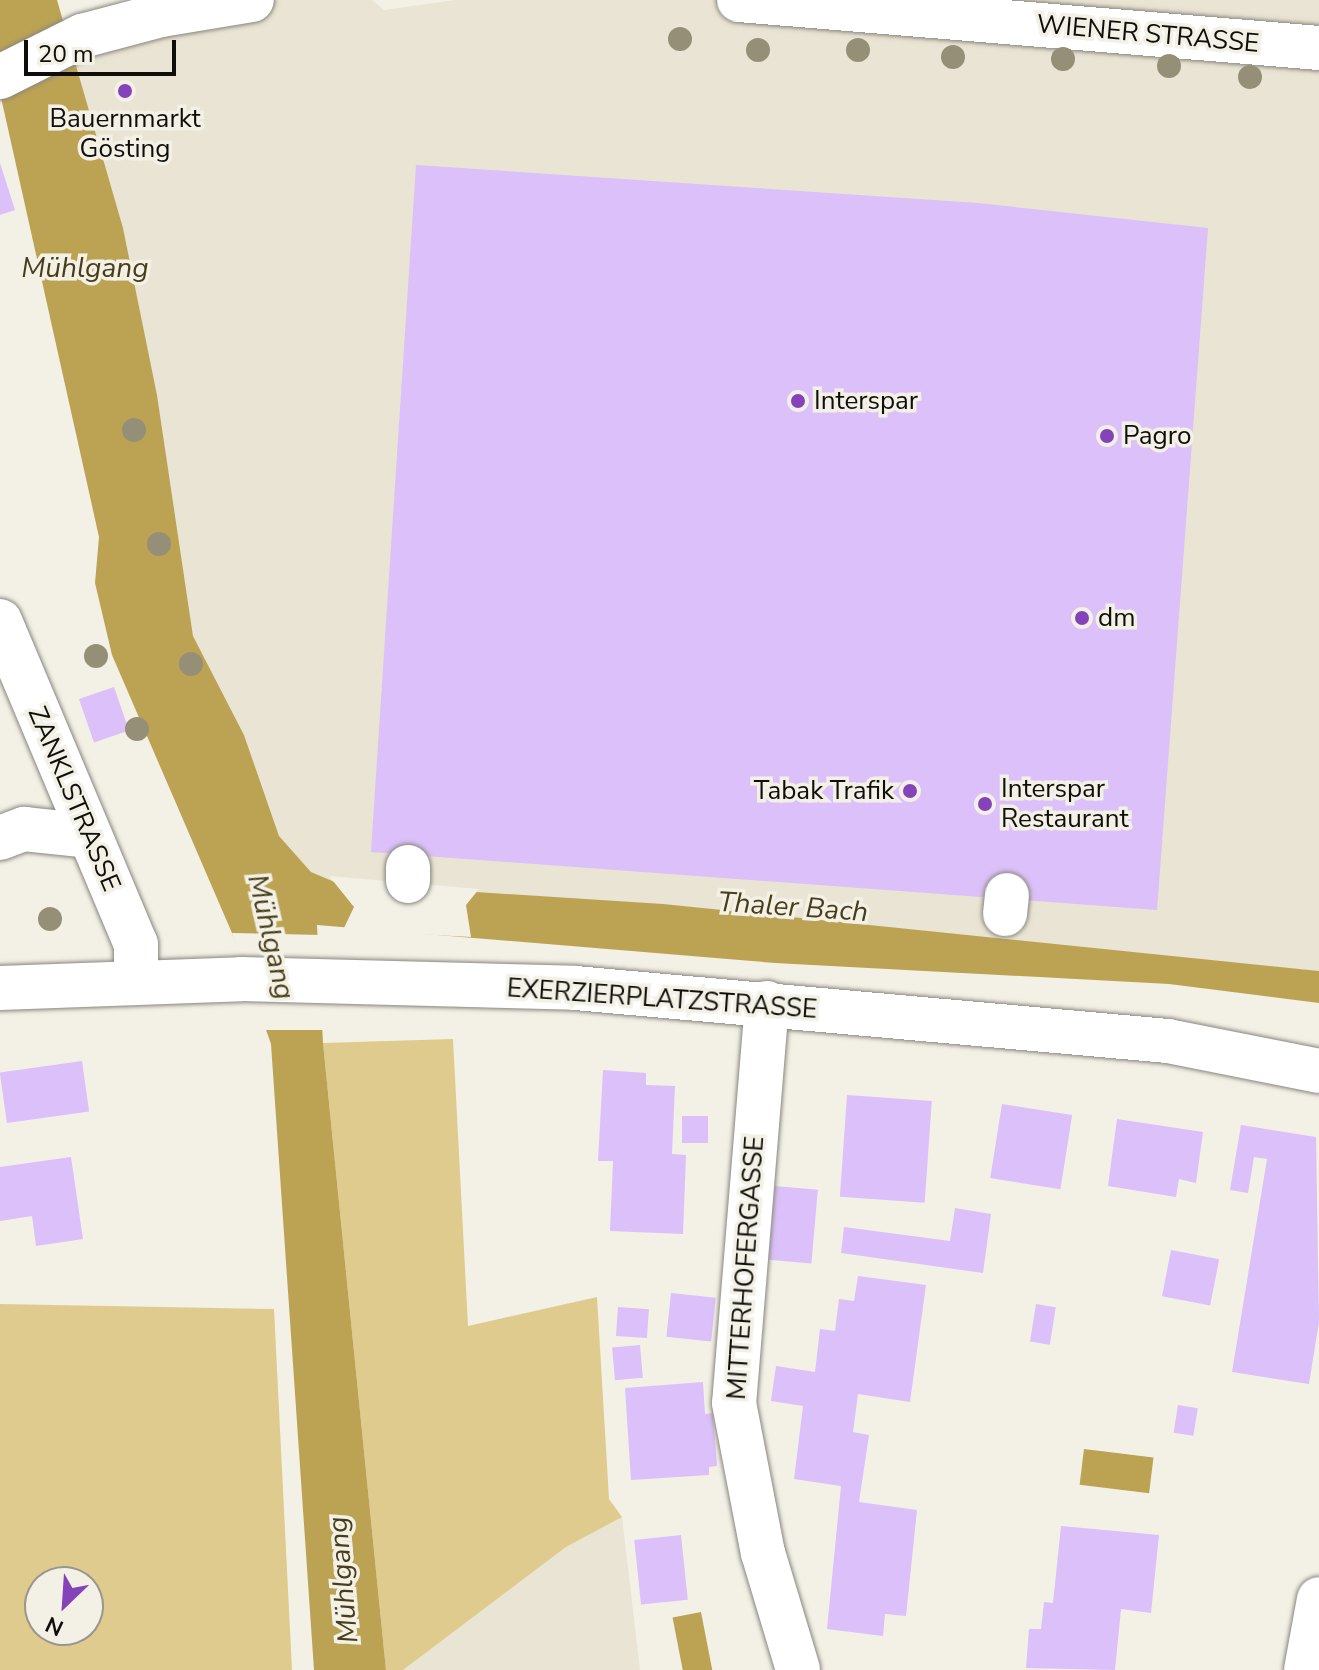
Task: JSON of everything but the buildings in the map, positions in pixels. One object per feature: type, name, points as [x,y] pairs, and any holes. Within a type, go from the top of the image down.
[{"type":"street","points":[[0,77],[82,36],[252,0]]},
{"type":"street","name":"WIENER STRASSE","points":[[739,0],[1319,48]]},
{"type":"street","name":"ZANKLSTRASSE","points":[[0,621],[136,944],[136,979]]},
{"type":"street","points":[[0,838],[24,829],[89,836]]},
{"type":"street","name":"EXERZIERPLATZSTRASSE","points":[[0,988],[136,979],[331,981],[427,968],[575,988],[1168,1041],[1319,1071]]},
{"type":"street","name":"MITTERHOFERGASSE","points":[[767,1003],[734,1403],[763,1553],[798,1670]]},
{"type":"street","points":[[1306,1670],[1319,1599]]},
{"type":"shaded area","points":[[194,0],[372,0],[384,10],[456,0],[1319,0],[1319,971],[337,883],[311,872],[279,836],[244,735],[193,636],[157,395],[123,228],[73,60]]},
{"type":"shaded area","points":[[453,1039],[468,1326],[597,1297],[609,1499],[622,1517],[566,1547],[403,1670],[386,1670],[323,1043]]},
{"type":"shaded area","points":[[0,1304],[274,1309],[292,1670],[0,1670]]},
{"type":"shaded area","points":[[622,1517],[640,1670],[403,1670],[566,1547]]},
{"type":"water","name":"Mühlgang","points":[[0,0],[57,0],[123,228],[157,395],[193,636],[244,735],[279,836],[311,872],[337,883],[663,904],[1319,971],[1319,1003],[1169,984],[775,963],[317,925],[323,1043],[386,1670],[314,1670],[271,1044],[232,933],[112,655],[95,583],[99,537],[0,93]]},
{"type":"water","points":[[1084,1449],[1153,1458],[1149,1493],[1080,1485]]},
{"type":"water","points":[[701,1612],[712,1670],[683,1670],[673,1618]]},
{"type":"pier","points":[[329,876],[479,889],[466,905],[471,937],[343,930],[354,907]]},
{"type":"pier","points":[[232,933],[322,935],[326,1030],[261,1030]]},
{"type":"place","name":"Bauernmarkt Gösting","points":[[125,91]]},
{"type":"place","name":"Interspar","points":[[798,401]]},
{"type":"place","name":"Pagro","points":[[1107,436]]},
{"type":"place","name":"dm","points":[[1082,618]]},
{"type":"place","name":"Tabak Trafik","points":[[910,791]]},
{"type":"place","name":"Interspar Restaurant","points":[[985,804]]},
{"type":"water label","name":"Thaler Bach","points":[[793,907]]}]
